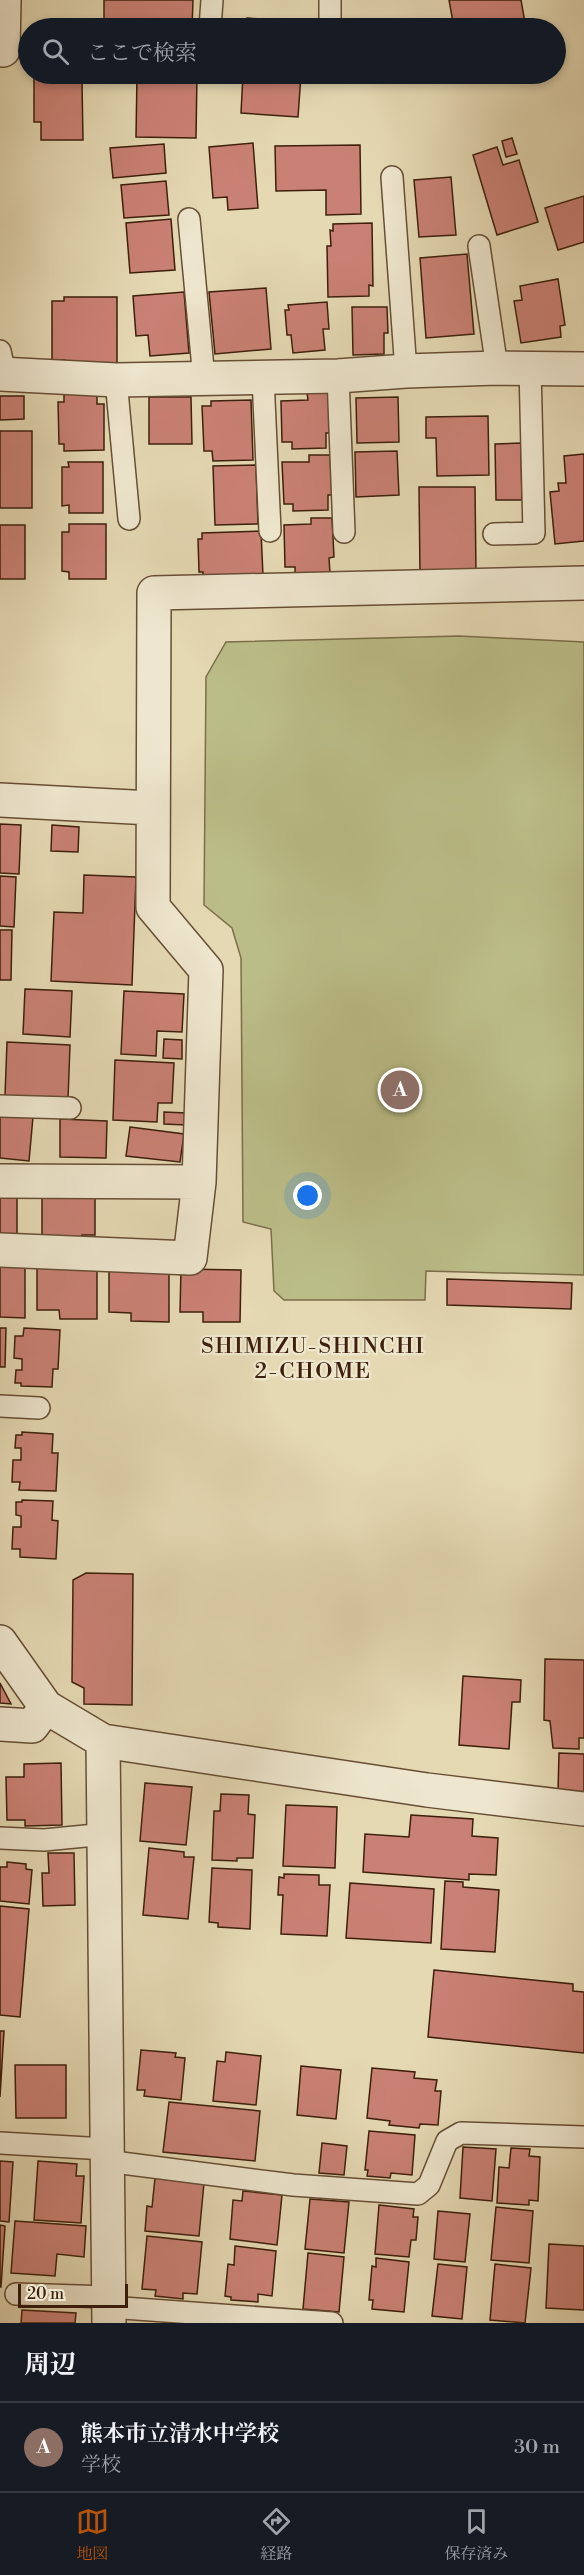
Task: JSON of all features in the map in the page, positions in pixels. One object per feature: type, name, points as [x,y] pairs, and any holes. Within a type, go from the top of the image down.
[{"type":"street","points":[[0,49],[3,50],[4,0]]},
{"type":"street","points":[[2,366],[116,380],[338,376],[497,368],[584,369]]},
{"type":"street","points":[[0,1250],[190,1258],[199,1182],[206,970],[153,907],[154,593],[584,583]]},
{"type":"street","points":[[0,800],[152,808]]},
{"type":"street","points":[[0,1181],[199,1182]]},
{"type":"street","points":[[0,1641],[46,1707],[103,1741],[427,1790],[584,1809]]},
{"type":"street","points":[[0,1724],[32,1726],[46,1707]]},
{"type":"street","points":[[103,1741],[106,1834],[106,2155],[109,2309]]},
{"type":"lane","points":[[211,18],[212,0]]},
{"type":"lane","points":[[330,0],[330,18]]},
{"type":"lane","points":[[392,177],[406,371]]},
{"type":"lane","points":[[189,219],[204,379]]},
{"type":"lane","points":[[479,246],[497,368]]},
{"type":"lane","points":[[494,534],[534,533],[530,368]]},
{"type":"lane","points":[[338,376],[344,532]]},
{"type":"lane","points":[[263,378],[270,531]]},
{"type":"lane","points":[[116,380],[129,519]]},
{"type":"lane","points":[[0,1106],[70,1108]]},
{"type":"lane","points":[[0,1406],[39,1408]]},
{"type":"lane","points":[[0,1838],[44,1840],[106,1834]]},
{"type":"lane","points":[[0,2143],[106,2155],[293,2185],[418,2194],[429,2186],[447,2141],[461,2133],[584,2137]]},
{"type":"lane","points":[[16,2294],[109,2309],[332,2323]]},
{"type":"green space","points":[[459,636],[584,642],[584,1275],[426,1271],[425,1300],[284,1300],[274,1291],[271,1229],[243,1222],[241,958],[232,928],[204,905],[206,677],[226,642]]},
{"type":"building","points":[[104,0],[193,0],[192,18],[104,18]]},
{"type":"building","points":[[449,0],[521,0],[524,18],[452,18]]},
{"type":"building","points":[[34,84],[82,84],[83,140],[41,140],[41,122],[34,122]]},
{"type":"building","points":[[137,84],[197,84],[196,138],[136,137]]},
{"type":"building","points":[[242,84],[300,84],[298,117],[241,113]]},
{"type":"building","points":[[512,138],[517,154],[506,157],[502,141]]},
{"type":"building","points":[[253,143],[258,208],[228,210],[227,197],[213,198],[209,147]]},
{"type":"building","points":[[164,144],[166,173],[113,178],[110,148]]},
{"type":"building","points":[[360,145],[361,214],[326,215],[326,190],[276,191],[275,146]]},
{"type":"building","points":[[497,147],[503,165],[519,160],[538,222],[497,235],[473,155]]},
{"type":"building","points":[[451,177],[456,235],[419,237],[414,180]]},
{"type":"building","points":[[166,181],[169,215],[124,218],[121,185]]},
{"type":"building","points":[[584,196],[584,242],[558,250],[545,208]]},
{"type":"building","points":[[171,219],[175,270],[130,273],[126,223]]},
{"type":"building","points":[[372,223],[373,286],[369,285],[369,296],[328,297],[327,246],[331,246],[330,230],[333,231],[333,224]]},
{"type":"building","points":[[467,254],[474,334],[426,338],[420,258]]},
{"type":"building","points":[[558,279],[565,325],[560,326],[561,337],[521,343],[514,301],[522,300],[520,286]]},
{"type":"building","points":[[266,288],[271,349],[215,354],[209,292]]},
{"type":"building","points":[[184,292],[189,353],[150,356],[148,335],[136,336],[133,296]]},
{"type":"building","points":[[64,297],[117,297],[117,364],[65,364],[65,360],[52,360],[52,301],[64,301]]},
{"type":"building","points":[[327,302],[329,329],[323,329],[325,350],[293,353],[291,335],[287,335],[285,310],[289,310],[288,305]]},
{"type":"building","points":[[352,307],[387,307],[388,333],[384,333],[384,354],[353,355]]},
{"type":"building","points":[[64,392],[97,392],[97,404],[104,404],[104,450],[64,451],[64,444],[59,444],[58,402],[64,402]]},
{"type":"building","points":[[307,393],[329,393],[330,433],[326,433],[326,448],[292,449],[292,442],[282,442],[281,401],[308,400]]},
{"type":"building","points":[[0,396],[24,396],[24,419],[0,420]]},
{"type":"building","points":[[149,397],[191,397],[192,444],[149,444]]},
{"type":"building","points":[[398,397],[399,442],[357,443],[356,398]]},
{"type":"building","points":[[251,400],[253,460],[213,461],[212,451],[204,451],[202,406],[211,406],[211,401]]},
{"type":"building","points":[[488,416],[489,475],[437,476],[436,438],[426,438],[426,417]]},
{"type":"building","points":[[0,431],[32,431],[32,508],[0,508]]},
{"type":"building","points":[[521,443],[522,500],[496,500],[495,444]]},
{"type":"building","points":[[397,451],[399,495],[356,497],[355,452]]},
{"type":"building","points":[[584,454],[584,541],[555,544],[550,492],[559,491],[558,483],[566,483],[564,456]]},
{"type":"building","points":[[309,455],[330,455],[332,495],[328,495],[328,510],[293,511],[293,504],[284,504],[282,462],[309,462]]},
{"type":"building","points":[[68,462],[103,462],[103,513],[69,513],[69,505],[62,506],[62,467],[69,467]]},
{"type":"building","points":[[256,465],[258,524],[215,525],[213,466]]},
{"type":"building","points":[[419,487],[475,487],[476,574],[420,575]]},
{"type":"building","points":[[311,518],[332,518],[334,557],[329,558],[330,573],[295,573],[295,567],[285,567],[284,525],[311,524]]},
{"type":"building","points":[[69,524],[106,524],[106,579],[69,579],[69,572],[62,571],[62,532],[69,532]]},
{"type":"building","points":[[0,525],[25,525],[25,579],[0,579]]},
{"type":"building","points":[[261,531],[263,576],[203,578],[203,572],[199,572],[198,539],[202,539],[202,533]]},
{"type":"building","points":[[0,824],[21,825],[19,874],[0,873]]},
{"type":"building","points":[[52,825],[79,827],[78,852],[51,851]]},
{"type":"building","points":[[84,875],[136,877],[132,985],[51,981],[54,912],[83,913]]},
{"type":"building","points":[[0,876],[16,877],[14,927],[0,926]]},
{"type":"building","points":[[0,930],[12,930],[11,980],[0,980]]},
{"type":"building","points":[[25,989],[72,991],[70,1037],[23,1034]]},
{"type":"building","points":[[124,991],[184,994],[182,1032],[157,1031],[156,1056],[121,1054]]},
{"type":"building","points":[[164,1039],[182,1040],[182,1059],[163,1058]]},
{"type":"building","points":[[7,1042],[70,1045],[68,1099],[5,1096]]},
{"type":"building","points":[[115,1060],[174,1063],[172,1103],[158,1103],[157,1122],[113,1120]]},
{"type":"building","points":[[164,1112],[187,1113],[186,1125],[164,1124]]},
{"type":"building","points":[[0,1115],[33,1117],[29,1161],[0,1158]]},
{"type":"building","points":[[60,1119],[107,1121],[106,1158],[60,1157]]},
{"type":"building","points":[[130,1127],[184,1134],[180,1162],[126,1156]]},
{"type":"building","points":[[0,1193],[17,1193],[17,1240],[0,1240]]},
{"type":"building","points":[[42,1195],[95,1196],[95,1235],[82,1235],[82,1239],[42,1239]]},
{"type":"building","points":[[0,1265],[25,1265],[25,1318],[0,1317]]},
{"type":"building","points":[[37,1267],[97,1267],[97,1319],[60,1319],[59,1310],[37,1310]]},
{"type":"building","points":[[109,1269],[169,1269],[169,1322],[131,1321],[131,1313],[109,1312]]},
{"type":"building","points":[[181,1269],[241,1270],[240,1322],[203,1322],[203,1312],[180,1312]]},
{"type":"building","points":[[447,1279],[572,1283],[571,1309],[447,1305]]},
{"type":"building","points":[[0,1328],[6,1328],[5,1367],[0,1367]]},
{"type":"building","points":[[24,1328],[60,1330],[58,1369],[53,1369],[52,1387],[21,1386],[21,1383],[15,1383],[16,1370],[22,1370],[22,1359],[14,1358],[15,1336],[23,1336]]},
{"type":"building","points":[[22,1432],[53,1434],[52,1453],[58,1453],[56,1491],[19,1490],[20,1482],[12,1482],[13,1460],[21,1460],[21,1448],[15,1448],[16,1435],[22,1435]]},
{"type":"building","points":[[22,1500],[53,1501],[52,1520],[58,1521],[56,1559],[20,1557],[20,1549],[12,1549],[13,1527],[21,1527],[21,1516],[16,1515],[16,1502],[22,1502]]},
{"type":"building","points":[[86,1573],[133,1574],[132,1705],[84,1704],[84,1688],[72,1682],[73,1580]]},
{"type":"building","points":[[545,1659],[584,1660],[584,1738],[579,1738],[579,1749],[553,1748],[550,1721],[544,1720]]},
{"type":"building","points":[[463,1676],[521,1680],[520,1702],[512,1702],[509,1749],[459,1745]]},
{"type":"building","points":[[0,1683],[11,1704],[0,1703]]},
{"type":"building","points":[[559,1753],[584,1754],[584,1792],[558,1792]]},
{"type":"building","points":[[61,1763],[62,1825],[25,1826],[25,1820],[7,1820],[6,1777],[24,1777],[24,1764]]},
{"type":"building","points":[[145,1783],[192,1787],[186,1845],[140,1841]]},
{"type":"building","points":[[221,1794],[249,1795],[248,1814],[255,1815],[253,1858],[237,1858],[237,1861],[212,1860],[214,1811],[220,1811]]},
{"type":"building","points":[[286,1805],[337,1807],[335,1868],[283,1866]]},
{"type":"building","points":[[411,1815],[473,1819],[472,1836],[498,1838],[496,1875],[469,1874],[469,1880],[363,1872],[365,1834],[409,1837]]},
{"type":"building","points":[[149,1848],[184,1852],[184,1857],[194,1857],[188,1919],[143,1915]]},
{"type":"building","points":[[48,1853],[74,1853],[75,1905],[43,1906],[42,1873],[49,1873]]},
{"type":"building","points":[[7,1862],[26,1864],[26,1869],[32,1870],[29,1904],[0,1901],[0,1867],[7,1867]]},
{"type":"building","points":[[212,1868],[252,1870],[250,1929],[218,1927],[218,1923],[209,1922]]},
{"type":"building","points":[[284,1874],[319,1875],[319,1885],[330,1885],[327,1936],[281,1934],[283,1895],[278,1895],[279,1877],[284,1878]]},
{"type":"building","points":[[445,1881],[463,1882],[463,1887],[499,1890],[495,1952],[441,1949]]},
{"type":"building","points":[[350,1883],[434,1889],[431,1943],[346,1938]]},
{"type":"building","points":[[0,1906],[29,1909],[20,2017],[0,2015]]},
{"type":"building","points":[[434,1970],[573,1984],[573,1991],[584,1992],[584,2053],[428,2037]]},
{"type":"building","points":[[0,2031],[4,2031],[0,2097]]},
{"type":"building","points":[[141,2050],[176,2053],[175,2057],[185,2058],[181,2100],[144,2096],[145,2090],[137,2090]]},
{"type":"building","points":[[226,2052],[261,2056],[256,2105],[213,2101],[217,2061],[225,2062]]},
{"type":"building","points":[[15,2065],[66,2065],[66,2118],[16,2118]]},
{"type":"building","points":[[301,2066],[341,2070],[336,2119],[297,2115]]},
{"type":"building","points":[[372,2068],[415,2072],[414,2078],[437,2080],[435,2091],[441,2091],[438,2125],[420,2124],[419,2128],[389,2125],[390,2121],[367,2118]]},
{"type":"building","points":[[169,2102],[260,2111],[255,2161],[163,2152]]},
{"type":"building","points":[[369,2131],[415,2135],[412,2175],[391,2173],[390,2178],[367,2176],[368,2170],[365,2170]]},
{"type":"building","points":[[322,2143],[347,2146],[344,2175],[319,2173]]},
{"type":"building","points":[[463,2147],[496,2149],[492,2201],[460,2198]]},
{"type":"building","points":[[511,2148],[530,2149],[529,2156],[540,2157],[538,2201],[529,2200],[529,2205],[497,2203],[499,2167],[509,2168]]},
{"type":"building","points":[[0,2161],[13,2162],[9,2222],[0,2221]]},
{"type":"building","points":[[38,2161],[77,2164],[76,2176],[84,2176],[81,2223],[34,2220]]},
{"type":"building","points":[[155,2178],[204,2183],[199,2236],[145,2231],[147,2206],[152,2207]]},
{"type":"building","points":[[243,2191],[282,2195],[277,2245],[230,2239],[233,2200],[242,2201]]},
{"type":"building","points":[[310,2199],[349,2202],[344,2253],[305,2249]]},
{"type":"building","points":[[379,2205],[414,2209],[413,2217],[418,2217],[416,2240],[411,2240],[409,2257],[375,2254]]},
{"type":"building","points":[[496,2207],[533,2211],[529,2263],[491,2260]]},
{"type":"building","points":[[438,2211],[470,2214],[465,2262],[434,2259]]},
{"type":"building","points":[[15,2221],[86,2226],[84,2257],[57,2254],[55,2276],[11,2273]]},
{"type":"building","points":[[0,2225],[5,2226],[1,2287],[0,2287]]},
{"type":"building","points":[[147,2236],[202,2242],[197,2294],[183,2293],[183,2299],[155,2296],[156,2290],[142,2289]]},
{"type":"building","points":[[549,2244],[584,2246],[584,2310],[546,2308]]},
{"type":"building","points":[[235,2246],[276,2251],[272,2296],[258,2294],[258,2302],[231,2300],[231,2297],[225,2296],[228,2264],[234,2265]]},
{"type":"building","points":[[308,2253],[344,2257],[339,2312],[303,2309]]},
{"type":"building","points":[[376,2258],[409,2262],[404,2312],[372,2309],[373,2300],[369,2300],[372,2266],[376,2267]]},
{"type":"building","points":[[438,2264],[467,2267],[462,2319],[432,2316]]},
{"type":"building","points":[[495,2264],[531,2268],[525,2323],[490,2320]]},
{"type":"building","points":[[22,2310],[76,2313],[75,2323],[21,2323]]},
{"type":"place","name":"熊本市立清水中学校","points":[[400,1090]]},
{"type":"district","name":"SHIMIZU-SHINCHI 2-CHOME","points":[[313,1358]]}]
